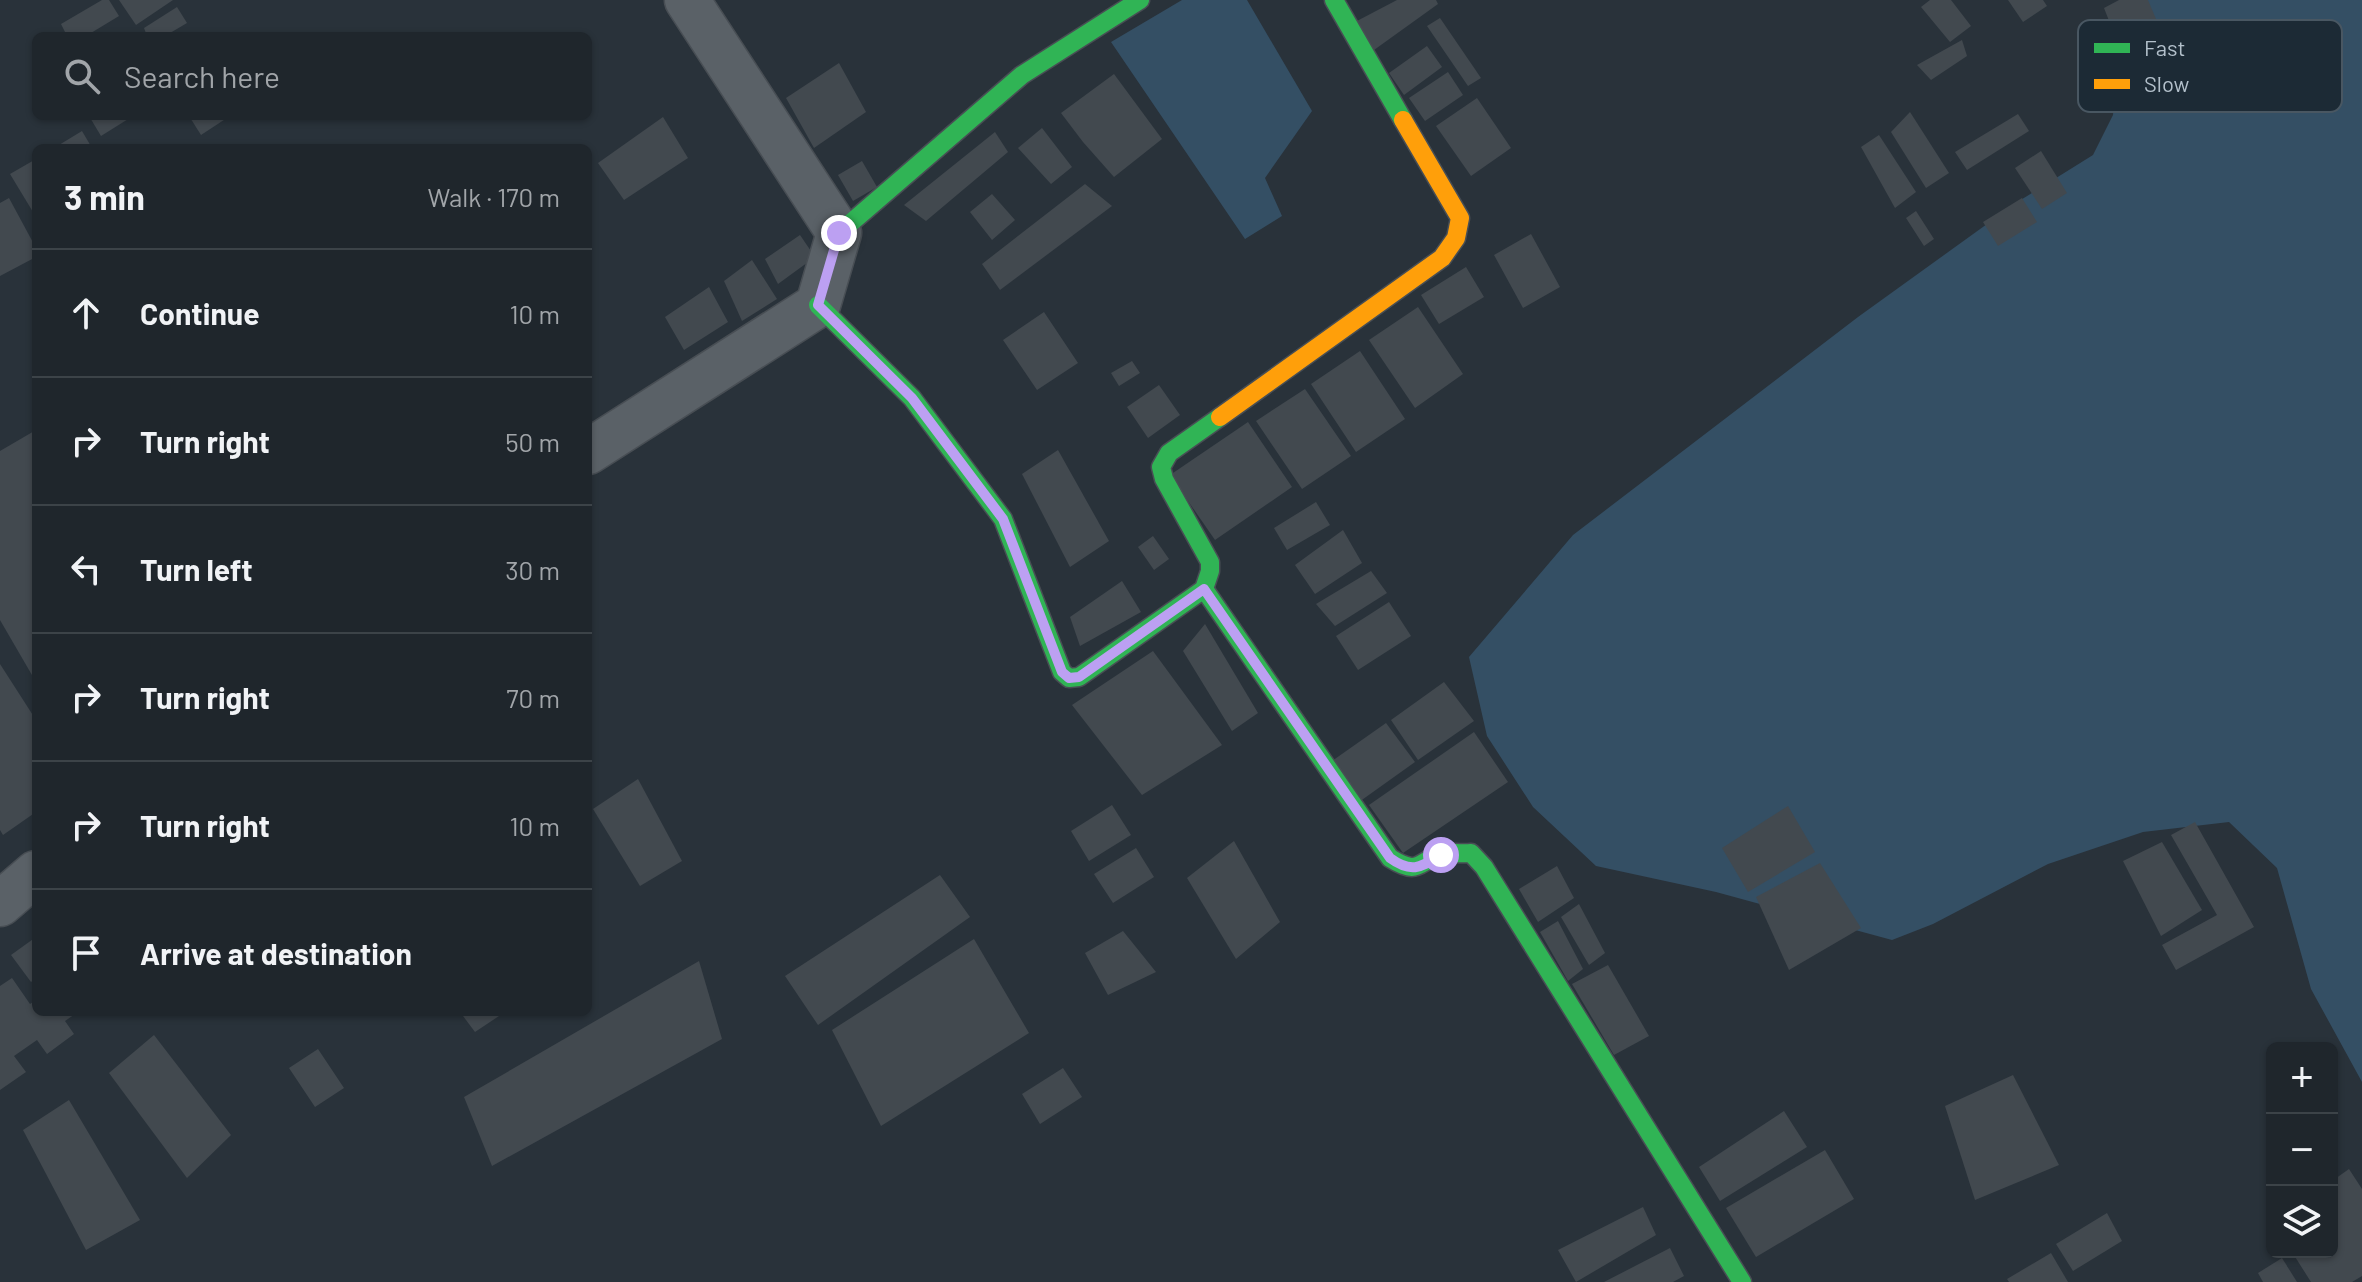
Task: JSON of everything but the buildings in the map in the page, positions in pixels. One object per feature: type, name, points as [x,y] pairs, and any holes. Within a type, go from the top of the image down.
[{"type":"street","points":[[687,0],[839,233]]},
{"type":"street","points":[[592,449],[818,305],[839,233],[1022,75],[1140,0]]},
{"type":"street","points":[[818,305],[912,398],[1003,519],[1062,672],[1069,678],[1079,677],[1204,589],[1210,562],[1164,479],[1161,467],[1169,453],[1442,258],[1456,238],[1460,218],[1334,0]]},
{"type":"street","points":[[1204,589],[1390,858],[1401,866],[1420,868],[1441,855],[1471,853],[1484,867],[1742,1282]]},
{"type":"street","points":[[0,904],[32,876]]},
{"type":"water","points":[[1182,0],[1247,0],[1312,111],[1265,178],[1282,216],[1245,239],[1111,42]]},
{"type":"water","points":[[2123,0],[2362,0],[2362,1082],[2311,989],[2277,868],[2229,822],[2143,832],[2048,864],[1933,924],[1892,940],[1716,892],[1596,866],[1533,807],[1487,736],[1469,657],[1573,535],[1858,317],[2019,201],[2093,155],[2113,112],[2342,112],[2342,20],[2121,20]]},
{"type":"traffic: fast","points":[[839,233],[1022,75],[1140,0]]},
{"type":"traffic: fast","points":[[1334,0],[1403,120]]},
{"type":"traffic: fast","points":[[818,305],[912,398],[1003,519],[1062,672],[1069,678],[1079,677],[1204,589],[1210,562],[1164,479],[1161,467],[1169,453],[1220,417]]},
{"type":"traffic: fast","points":[[1204,589],[1390,858],[1414,867],[1435,856],[1471,853],[1484,867],[1742,1282]]},
{"type":"traffic: slow","points":[[1220,417],[1442,258],[1456,238],[1460,218],[1403,120]]},
{"type":"route","points":[[839,233],[818,305],[912,398],[1003,519],[1062,672],[1069,678],[1079,677],[1204,589],[1390,858],[1401,866],[1420,868],[1441,855]]}]
